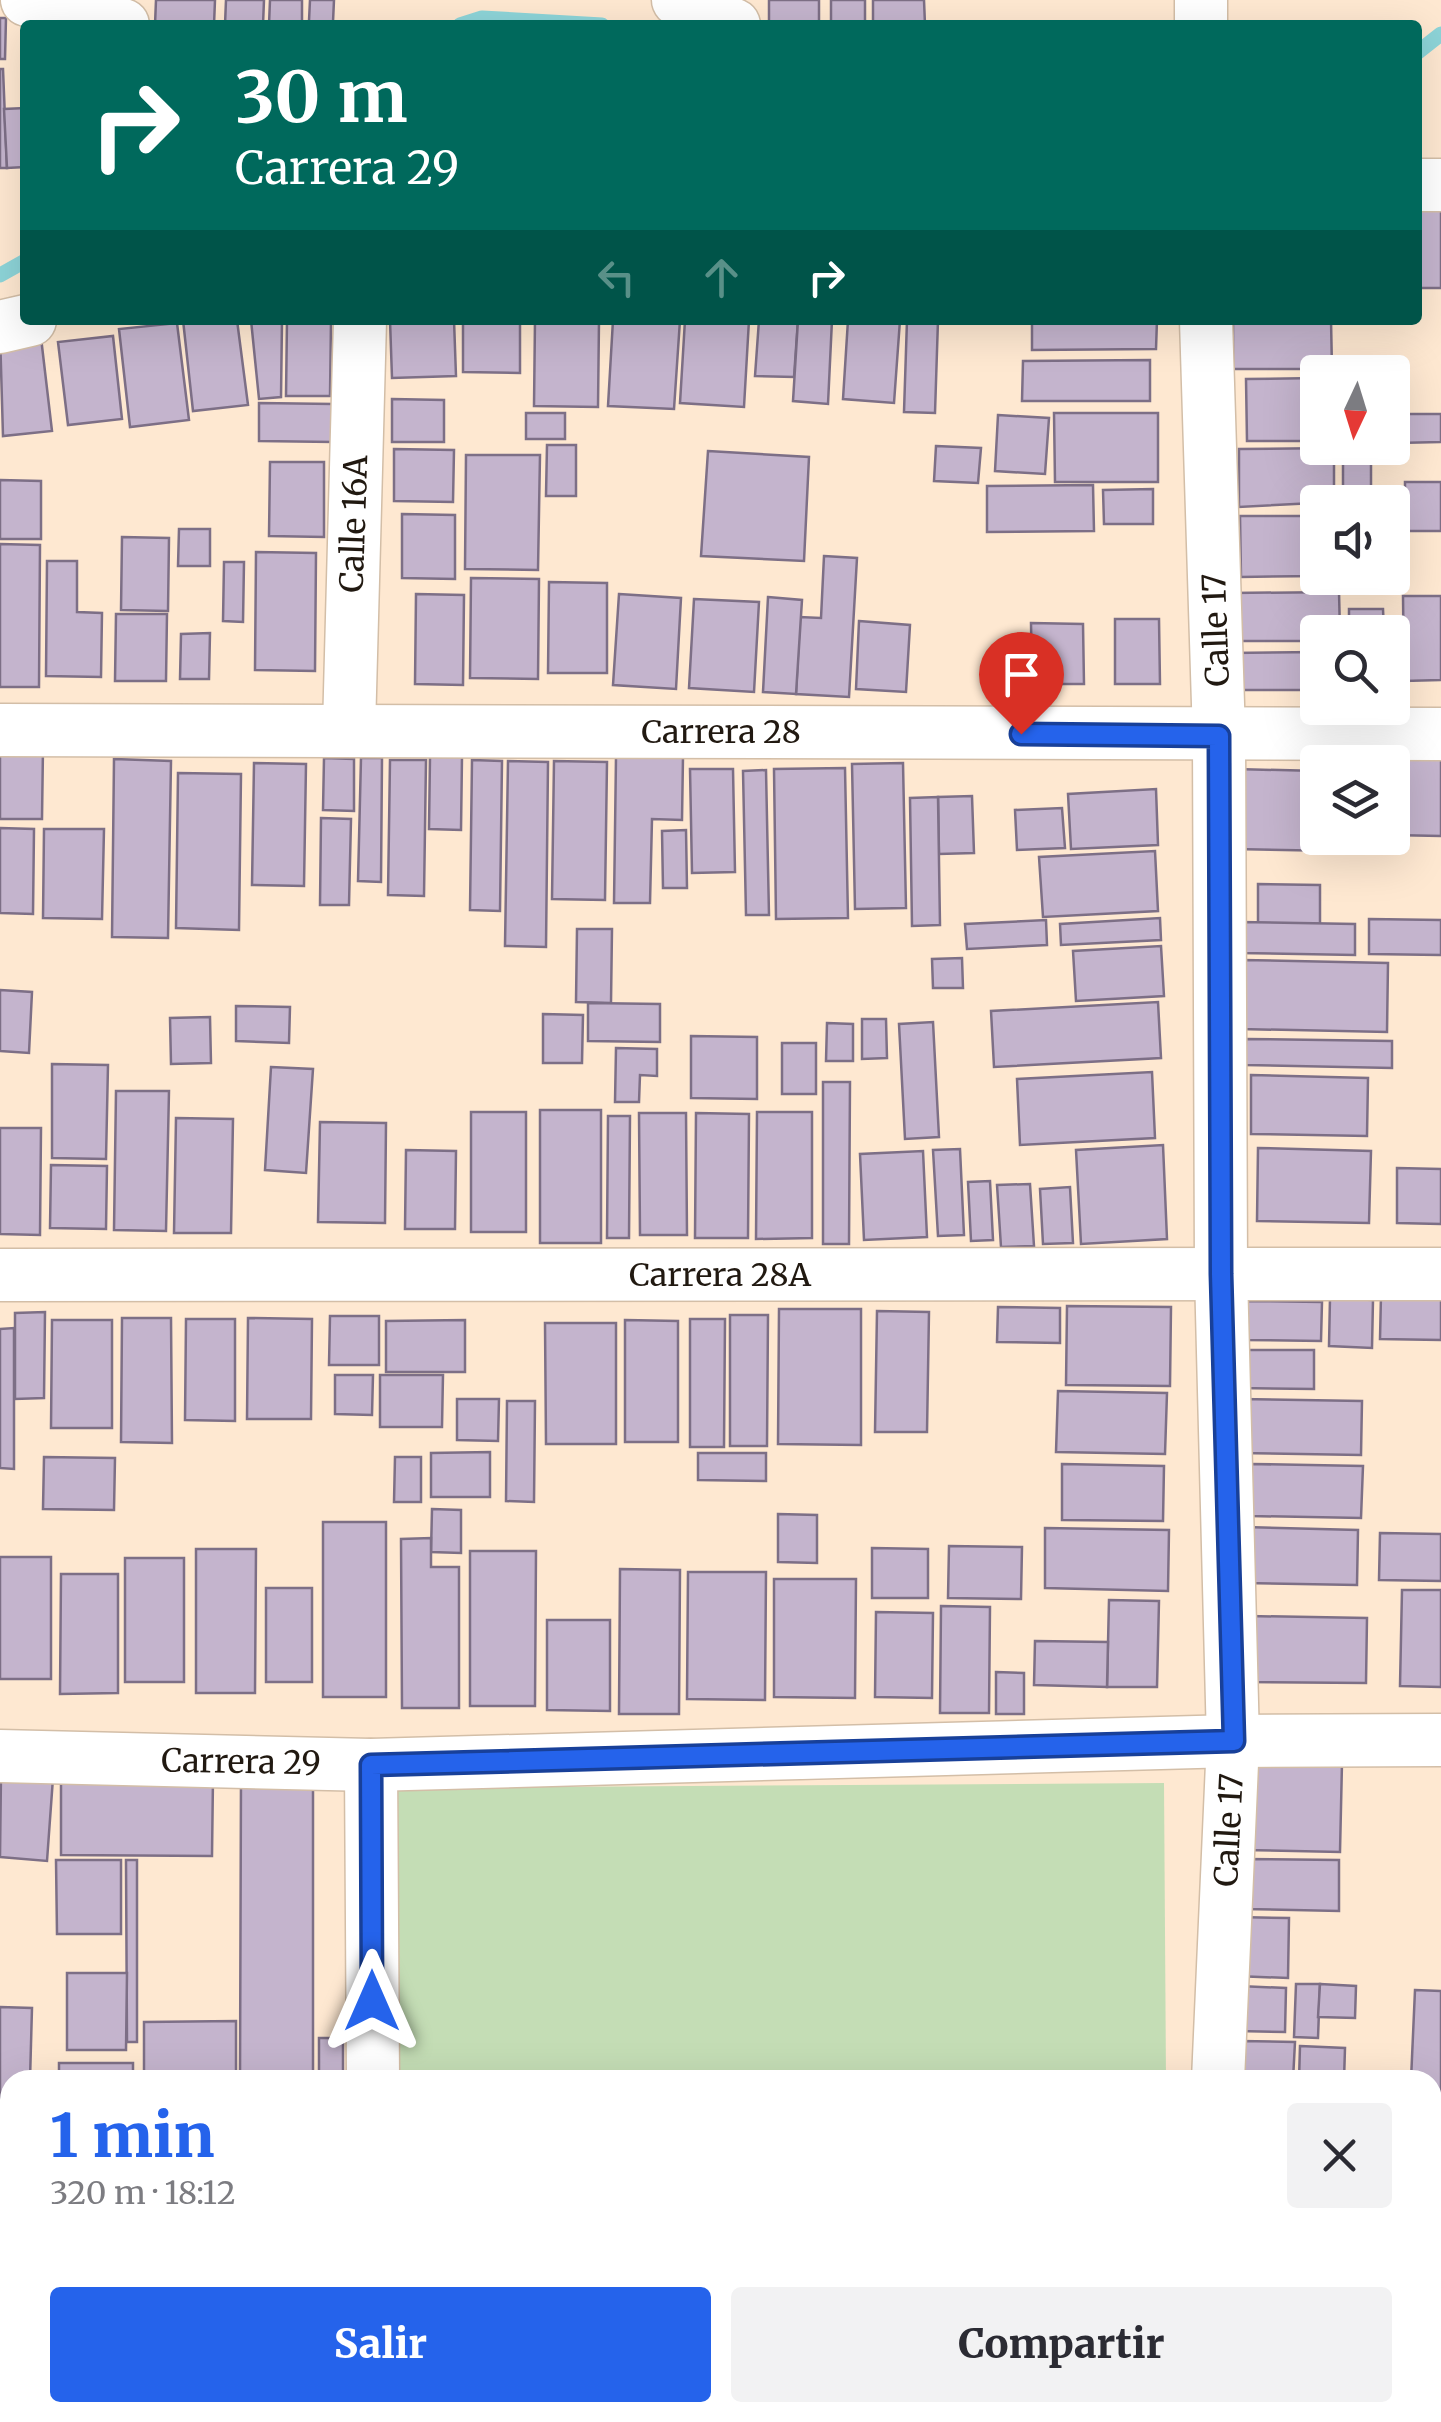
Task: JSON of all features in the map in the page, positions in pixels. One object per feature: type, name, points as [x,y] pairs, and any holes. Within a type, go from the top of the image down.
[{"type":"street","points":[[27,0],[104,20]]},
{"type":"street","points":[[678,0],[723,20]]},
{"type":"street","name":"Calle 16A","points":[[349,729],[360,325]]},
{"type":"street","name":"Calle 17","points":[[1206,325],[1219,736],[1221,1274],[1234,1741],[1218,2070]]},
{"type":"street","name":"Carrera 28","points":[[0,730],[1441,734]]},
{"type":"street","name":"Carrera 28A","points":[[0,1276],[1441,1274]]},
{"type":"street","name":"Carrera 29","points":[[0,1756],[371,1765],[1234,1741],[1441,1740]]},
{"type":"street","points":[[371,1765],[373,2070]]},
{"type":"green space","points":[[1164,1783],[1166,2070],[393,2070],[391,1788]]},
{"type":"building","points":[[156,0],[215,0],[214,20],[155,20]]},
{"type":"building","points":[[226,0],[264,0],[263,20],[225,20]]},
{"type":"building","points":[[270,0],[302,0],[302,20],[269,20]]},
{"type":"building","points":[[310,0],[334,0],[333,20],[309,20]]},
{"type":"building","points":[[769,0],[819,0],[819,20],[769,20]]},
{"type":"building","points":[[831,0],[865,0],[865,20],[831,20]]},
{"type":"building","points":[[873,0],[924,0],[925,20],[873,20]]},
{"type":"building","points":[[0,18],[6,18],[5,59],[0,59]]},
{"type":"building","points":[[3,69],[7,168],[0,168]]},
{"type":"building","points":[[20,108],[20,167],[7,168],[4,109]]},
{"type":"building","points":[[1422,208],[1441,208],[1441,288],[1422,288]]},
{"type":"building","points":[[177,325],[189,420],[130,427],[119,329]]},
{"type":"building","points":[[184,325],[238,325],[248,405],[193,411]]},
{"type":"building","points":[[252,325],[282,325],[281,397],[259,399]]},
{"type":"building","points":[[287,325],[331,325],[330,396],[286,396]]},
{"type":"building","points":[[390,325],[454,325],[456,376],[392,378]]},
{"type":"building","points":[[463,325],[520,325],[520,373],[463,372]]},
{"type":"building","points":[[535,325],[599,325],[598,407],[534,406]]},
{"type":"building","points":[[613,325],[680,325],[674,409],[608,406]]},
{"type":"building","points":[[685,325],[749,325],[744,407],[680,403]]},
{"type":"building","points":[[759,325],[798,325],[794,377],[755,376]]},
{"type":"building","points":[[798,325],[832,325],[828,404],[793,401]]},
{"type":"building","points":[[848,325],[900,325],[894,403],[843,399]]},
{"type":"building","points":[[907,325],[938,325],[935,413],[904,412]]},
{"type":"building","points":[[1032,325],[1157,325],[1156,349],[1032,350]]},
{"type":"building","points":[[1233,325],[1331,325],[1332,355],[1300,355],[1300,369],[1233,369]]},
{"type":"building","points":[[40,329],[52,431],[3,436],[0,333]]},
{"type":"building","points":[[113,336],[122,419],[68,425],[58,342]]},
{"type":"building","points":[[1150,360],[1150,401],[1022,401],[1023,361]]},
{"type":"building","points":[[1300,378],[1300,441],[1247,441],[1246,379]]},
{"type":"building","points":[[392,399],[444,400],[444,442],[392,442]]},
{"type":"building","points":[[259,403],[333,404],[333,442],[259,441]]},
{"type":"building","points":[[526,413],[565,413],[565,439],[526,439]]},
{"type":"building","points":[[1054,413],[1158,413],[1158,482],[1055,482]]},
{"type":"building","points":[[1410,414],[1441,414],[1441,442],[1410,443]]},
{"type":"building","points":[[998,415],[1049,418],[1045,474],[995,471]]},
{"type":"building","points":[[547,445],[576,445],[576,496],[546,496]]},
{"type":"building","points":[[936,446],[981,448],[978,483],[934,481]]},
{"type":"building","points":[[1300,448],[1300,465],[1334,465],[1334,485],[1300,485],[1300,504],[1239,507],[1239,449]]},
{"type":"building","points":[[394,449],[454,450],[453,502],[394,501]]},
{"type":"building","points":[[708,451],[809,457],[804,561],[701,556]]},
{"type":"building","points":[[466,455],[540,455],[538,570],[465,569]]},
{"type":"building","points":[[270,462],[324,462],[324,537],[269,536]]},
{"type":"building","points":[[1343,465],[1371,465],[1371,485],[1343,485]]},
{"type":"building","points":[[0,480],[41,481],[41,539],[0,539]]},
{"type":"building","points":[[1441,482],[1441,531],[1410,531],[1410,485],[1405,485]]},
{"type":"building","points":[[1093,485],[1094,531],[987,532],[987,486]]},
{"type":"building","points":[[1153,489],[1153,524],[1104,524],[1103,490]]},
{"type":"building","points":[[402,514],[455,515],[455,579],[402,578]]},
{"type":"building","points":[[1240,516],[1300,516],[1300,576],[1241,577]]},
{"type":"building","points":[[179,529],[210,529],[210,566],[178,566]]},
{"type":"building","points":[[122,537],[169,538],[168,611],[121,610]]},
{"type":"building","points":[[0,544],[40,545],[39,687],[0,687]]},
{"type":"building","points":[[256,552],[316,553],[315,671],[255,670]]},
{"type":"building","points":[[824,556],[857,558],[849,697],[796,694],[800,617],[821,618]]},
{"type":"building","points":[[47,561],[77,561],[77,612],[102,613],[101,677],[46,676]]},
{"type":"building","points":[[224,562],[244,562],[243,622],[223,621]]},
{"type":"building","points":[[471,578],[539,579],[538,679],[470,678]]},
{"type":"building","points":[[549,582],[607,583],[607,673],[548,673]]},
{"type":"building","points":[[1231,593],[1339,595],[1340,615],[1300,615],[1300,641],[1232,641]]},
{"type":"building","points":[[416,594],[464,595],[463,685],[415,684]]},
{"type":"building","points":[[619,594],[681,598],[676,689],[613,685]]},
{"type":"building","points":[[1403,596],[1441,596],[1441,680],[1410,681],[1410,615],[1403,615]]},
{"type":"building","points":[[768,597],[802,600],[796,694],[763,692]]},
{"type":"building","points":[[694,599],[759,602],[754,692],[689,688]]},
{"type":"building","points":[[1349,609],[1383,609],[1383,615],[1349,615]]},
{"type":"building","points":[[116,614],[167,614],[166,681],[115,681]]},
{"type":"building","points":[[1115,619],[1159,619],[1160,684],[1115,684]]},
{"type":"building","points":[[859,621],[910,625],[906,692],[856,689]]},
{"type":"building","points":[[1031,623],[1083,624],[1084,684],[1032,684]]},
{"type":"building","points":[[210,633],[209,679],[180,679],[181,634]]},
{"type":"building","points":[[1300,652],[1300,690],[1230,690],[1230,653]]},
{"type":"building","points":[[0,747],[43,748],[42,819],[0,819]]},
{"type":"building","points":[[430,757],[462,757],[461,830],[429,829]]},
{"type":"building","points":[[616,757],[683,757],[682,820],[652,819],[650,903],[614,903]]},
{"type":"building","points":[[1410,757],[1441,758],[1441,836],[1410,835]]},
{"type":"building","points":[[324,758],[354,759],[354,811],[323,810]]},
{"type":"building","points":[[361,758],[382,758],[381,882],[358,881]]},
{"type":"building","points":[[114,759],[171,761],[168,938],[112,937]]},
{"type":"building","points":[[390,760],[426,760],[424,896],[388,895]]},
{"type":"building","points":[[472,760],[502,761],[500,911],[470,910]]},
{"type":"building","points":[[508,761],[548,762],[546,947],[505,946]]},
{"type":"building","points":[[554,761],[607,762],[605,900],[552,899]]},
{"type":"building","points":[[254,763],[306,764],[304,886],[252,885]]},
{"type":"building","points":[[903,763],[906,908],[855,909],[852,764]]},
{"type":"building","points":[[845,768],[848,918],[776,919],[774,769]]},
{"type":"building","points":[[690,769],[733,769],[735,872],[692,873]]},
{"type":"building","points":[[1235,769],[1300,771],[1300,850],[1234,849]]},
{"type":"building","points":[[766,770],[769,915],[746,915],[743,771]]},
{"type":"building","points":[[178,773],[241,774],[239,930],[176,928]]},
{"type":"building","points":[[1156,789],[1158,845],[1071,849],[1068,794]]},
{"type":"building","points":[[972,796],[974,853],[939,854],[938,797]]},
{"type":"building","points":[[938,797],[940,925],[912,926],[910,798]]},
{"type":"building","points":[[1062,808],[1065,848],[1017,850],[1015,810]]},
{"type":"building","points":[[321,818],[351,819],[349,905],[320,905]]},
{"type":"building","points":[[0,828],[34,829],[33,914],[0,913]]},
{"type":"building","points":[[44,829],[104,829],[102,919],[43,918]]},
{"type":"building","points":[[686,830],[687,888],[663,888],[662,831]]},
{"type":"building","points":[[1155,851],[1158,911],[1043,917],[1039,857]]},
{"type":"building","points":[[1258,884],[1320,885],[1320,924],[1258,923]]},
{"type":"building","points":[[1160,918],[1161,940],[1061,945],[1060,924]]},
{"type":"building","points":[[1369,919],[1441,920],[1441,955],[1369,954]]},
{"type":"building","points":[[1046,920],[1047,945],[967,949],[965,924]]},
{"type":"building","points":[[1239,922],[1355,924],[1355,955],[1239,953]]},
{"type":"building","points":[[577,929],[612,929],[611,1003],[576,1002]]},
{"type":"building","points":[[1161,946],[1164,996],[1076,1001],[1073,951]]},
{"type":"building","points":[[962,958],[963,988],[933,988],[932,959]]},
{"type":"building","points":[[1242,960],[1388,963],[1387,1032],[1240,1029]]},
{"type":"building","points":[[0,990],[32,992],[29,1053],[0,1051]]},
{"type":"building","points":[[1158,1002],[1161,1058],[994,1067],[991,1011]]},
{"type":"building","points":[[588,1003],[660,1004],[660,1042],[588,1041]]},
{"type":"building","points":[[236,1006],[290,1007],[289,1043],[236,1041]]},
{"type":"building","points":[[543,1014],[583,1015],[582,1063],[543,1063]]},
{"type":"building","points":[[210,1017],[211,1063],[171,1064],[170,1018]]},
{"type":"building","points":[[862,1019],[886,1019],[887,1058],[862,1059]]},
{"type":"building","points":[[933,1022],[939,1137],[905,1139],[899,1024]]},
{"type":"building","points":[[827,1023],[853,1024],[853,1061],[826,1061]]},
{"type":"building","points":[[691,1036],[757,1037],[757,1099],[691,1098]]},
{"type":"building","points":[[1246,1039],[1392,1041],[1392,1068],[1245,1065]]},
{"type":"building","points":[[782,1043],[816,1043],[816,1094],[782,1094]]},
{"type":"building","points":[[616,1048],[657,1049],[657,1076],[640,1075],[639,1102],[615,1102]]},
{"type":"building","points":[[52,1064],[108,1065],[106,1159],[52,1158]]},
{"type":"building","points":[[271,1067],[313,1069],[306,1173],[265,1170]]},
{"type":"building","points":[[1152,1072],[1155,1138],[1020,1145],[1017,1079]]},
{"type":"building","points":[[1251,1075],[1368,1078],[1367,1136],[1251,1134]]},
{"type":"building","points":[[823,1082],[850,1082],[849,1244],[823,1244]]},
{"type":"building","points":[[116,1091],[169,1091],[166,1231],[114,1230]]},
{"type":"building","points":[[540,1110],[601,1110],[601,1243],[540,1243]]},
{"type":"building","points":[[471,1112],[526,1112],[526,1232],[471,1232]]},
{"type":"building","points":[[757,1112],[812,1112],[812,1238],[756,1239]]},
{"type":"building","points":[[639,1113],[686,1113],[687,1235],[640,1235]]},
{"type":"building","points":[[696,1113],[749,1114],[748,1238],[695,1238]]},
{"type":"building","points":[[608,1116],[630,1116],[629,1238],[607,1238]]},
{"type":"building","points":[[176,1118],[233,1119],[231,1233],[174,1233]]},
{"type":"building","points":[[320,1122],[386,1123],[385,1223],[318,1222]]},
{"type":"building","points":[[0,1128],[41,1128],[40,1235],[0,1234]]},
{"type":"building","points":[[1163,1145],[1167,1239],[1081,1244],[1076,1150]]},
{"type":"building","points":[[1258,1148],[1371,1151],[1369,1223],[1257,1221]]},
{"type":"building","points":[[960,1149],[964,1235],[938,1236],[933,1150]]},
{"type":"building","points":[[406,1150],[456,1151],[455,1229],[405,1229]]},
{"type":"building","points":[[923,1151],[927,1237],[864,1240],[860,1154]]},
{"type":"building","points":[[51,1165],[107,1166],[106,1229],[50,1228]]},
{"type":"building","points":[[1397,1168],[1441,1169],[1441,1224],[1397,1223]]},
{"type":"building","points":[[990,1181],[993,1240],[971,1241],[968,1182]]},
{"type":"building","points":[[1030,1184],[1034,1246],[1001,1247],[997,1185]]},
{"type":"building","points":[[1070,1187],[1073,1243],[1043,1244],[1040,1189]]},
{"type":"building","points":[[1381,1295],[1441,1297],[1441,1340],[1380,1339]]},
{"type":"building","points":[[1330,1298],[1373,1300],[1372,1348],[1329,1346]]},
{"type":"building","points":[[1245,1301],[1322,1302],[1321,1341],[1244,1340]]},
{"type":"building","points":[[1067,1306],[1171,1307],[1170,1386],[1066,1385]]},
{"type":"building","points":[[998,1307],[1060,1308],[1060,1343],[997,1342]]},
{"type":"building","points":[[779,1309],[861,1309],[861,1445],[778,1444]]},
{"type":"building","points":[[877,1311],[929,1312],[927,1432],[875,1432]]},
{"type":"building","points":[[45,1312],[44,1398],[15,1399],[15,1313]]},
{"type":"building","points":[[730,1315],[768,1315],[767,1446],[730,1446]]},
{"type":"building","points":[[330,1316],[379,1316],[379,1365],[329,1365]]},
{"type":"building","points":[[122,1318],[171,1318],[172,1443],[121,1442]]},
{"type":"building","points":[[248,1318],[312,1319],[311,1419],[247,1419]]},
{"type":"building","points":[[186,1319],[235,1319],[235,1421],[185,1420]]},
{"type":"building","points":[[690,1319],[725,1319],[724,1447],[690,1447]]},
{"type":"building","points":[[52,1320],[112,1320],[112,1428],[51,1428]]},
{"type":"building","points":[[465,1320],[465,1372],[386,1372],[386,1321]]},
{"type":"building","points":[[625,1320],[678,1321],[678,1442],[625,1442]]},
{"type":"building","points":[[545,1323],[616,1323],[616,1444],[546,1444]]},
{"type":"building","points":[[14,1328],[14,1469],[0,1468],[0,1329]]},
{"type":"building","points":[[1238,1350],[1314,1350],[1314,1389],[1237,1388]]},
{"type":"building","points":[[335,1375],[373,1375],[372,1415],[335,1414]]},
{"type":"building","points":[[380,1375],[443,1375],[442,1427],[380,1427]]},
{"type":"building","points":[[1058,1391],[1167,1393],[1165,1454],[1056,1452]]},
{"type":"building","points":[[457,1399],[499,1399],[498,1441],[457,1440]]},
{"type":"building","points":[[1240,1399],[1362,1401],[1361,1455],[1239,1453]]},
{"type":"building","points":[[507,1401],[535,1401],[534,1502],[506,1501]]},
{"type":"building","points":[[490,1452],[490,1497],[431,1497],[431,1453]]},
{"type":"building","points":[[698,1453],[766,1453],[766,1481],[698,1480]]},
{"type":"building","points":[[44,1457],[115,1458],[114,1510],[43,1509]]},
{"type":"building","points":[[395,1457],[421,1457],[421,1502],[394,1502]]},
{"type":"building","points":[[1062,1464],[1164,1466],[1163,1521],[1062,1520]]},
{"type":"building","points":[[1251,1464],[1363,1466],[1361,1518],[1251,1516]]},
{"type":"building","points":[[432,1509],[461,1510],[461,1553],[431,1552]]},
{"type":"building","points":[[778,1514],[817,1515],[817,1563],[778,1562]]},
{"type":"building","points":[[323,1522],[386,1522],[386,1697],[323,1697]]},
{"type":"building","points":[[1245,1527],[1358,1530],[1357,1585],[1244,1583]]},
{"type":"building","points":[[1045,1528],[1169,1530],[1168,1591],[1045,1588]]},
{"type":"building","points":[[1380,1533],[1441,1534],[1441,1581],[1379,1580]]},
{"type":"building","points":[[431,1538],[431,1567],[459,1567],[459,1708],[402,1708],[401,1539]]},
{"type":"building","points":[[949,1546],[1022,1547],[1021,1599],[948,1598]]},
{"type":"building","points":[[872,1548],[928,1549],[928,1598],[872,1598]]},
{"type":"building","points":[[196,1549],[256,1549],[255,1693],[196,1693]]},
{"type":"building","points":[[470,1551],[536,1551],[535,1706],[470,1706]]},
{"type":"building","points":[[0,1557],[51,1557],[51,1679],[0,1679]]},
{"type":"building","points":[[125,1558],[184,1558],[184,1682],[125,1682]]},
{"type":"building","points":[[620,1569],[680,1570],[679,1714],[619,1714]]},
{"type":"building","points":[[688,1572],[766,1572],[765,1700],[687,1699]]},
{"type":"building","points":[[61,1574],[118,1574],[118,1693],[60,1694]]},
{"type":"building","points":[[774,1579],[856,1579],[855,1698],[774,1697]]},
{"type":"building","points":[[266,1588],[312,1588],[312,1682],[266,1682]]},
{"type":"building","points":[[1402,1590],[1441,1590],[1441,1687],[1400,1686]]},
{"type":"building","points":[[1109,1600],[1159,1601],[1157,1687],[1107,1687]]},
{"type":"building","points":[[941,1606],[990,1607],[989,1713],[940,1713]]},
{"type":"building","points":[[876,1612],[933,1613],[932,1698],[875,1697]]},
{"type":"building","points":[[1248,1616],[1367,1618],[1366,1683],[1247,1682]]},
{"type":"building","points":[[547,1620],[610,1620],[610,1711],[547,1710]]},
{"type":"building","points":[[1035,1641],[1108,1642],[1107,1687],[1034,1685]]},
{"type":"building","points":[[996,1672],[1024,1673],[1024,1714],[996,1714]]},
{"type":"building","points":[[1245,1762],[1342,1763],[1340,1852],[1244,1850]]},
{"type":"building","points":[[1,1774],[53,1778],[47,1861],[0,1857]]},
{"type":"building","points":[[241,1775],[313,1775],[313,2070],[240,2070]]},
{"type":"building","points":[[61,1778],[213,1778],[212,1856],[61,1855]]},
{"type":"building","points":[[1245,1859],[1339,1860],[1339,1911],[1244,1909]]},
{"type":"building","points":[[56,1860],[121,1860],[121,1934],[57,1934]]},
{"type":"building","points":[[126,1860],[137,1860],[137,2042],[127,2042]]},
{"type":"building","points":[[1237,1917],[1289,1918],[1288,1978],[1236,1976]]},
{"type":"building","points":[[67,1973],[127,1973],[126,2050],[67,2050]]},
{"type":"building","points":[[1296,1984],[1320,1984],[1318,2038],[1294,2037]]},
{"type":"building","points":[[1320,1984],[1356,1986],[1355,2018],[1318,2017]]},
{"type":"building","points":[[1239,1986],[1286,1988],[1285,2032],[1238,2031]]},
{"type":"building","points":[[1415,1990],[1441,1991],[1441,2070],[1411,2070]]},
{"type":"building","points":[[0,2007],[32,2008],[30,2070],[0,2070]]},
{"type":"building","points":[[236,2021],[236,2070],[144,2070],[144,2022]]},
{"type":"building","points":[[319,2038],[343,2038],[343,2070],[319,2070]]},
{"type":"building","points":[[1240,2041],[1295,2042],[1294,2070],[1239,2070]]},
{"type":"building","points":[[1300,2046],[1345,2048],[1344,2070],[1299,2070]]},
{"type":"building","points":[[59,2063],[133,2063],[133,2070],[59,2070]]},
{"type":"waterway","points":[[476,20],[516,20]]},
{"type":"waterway","points":[[1422,49],[1441,34]]},
{"type":"waterway","points":[[0,275],[20,264]]},
{"type":"route","points":[[372,2001],[371,1765],[1234,1741],[1221,1274],[1219,736],[1021,734]]}]
